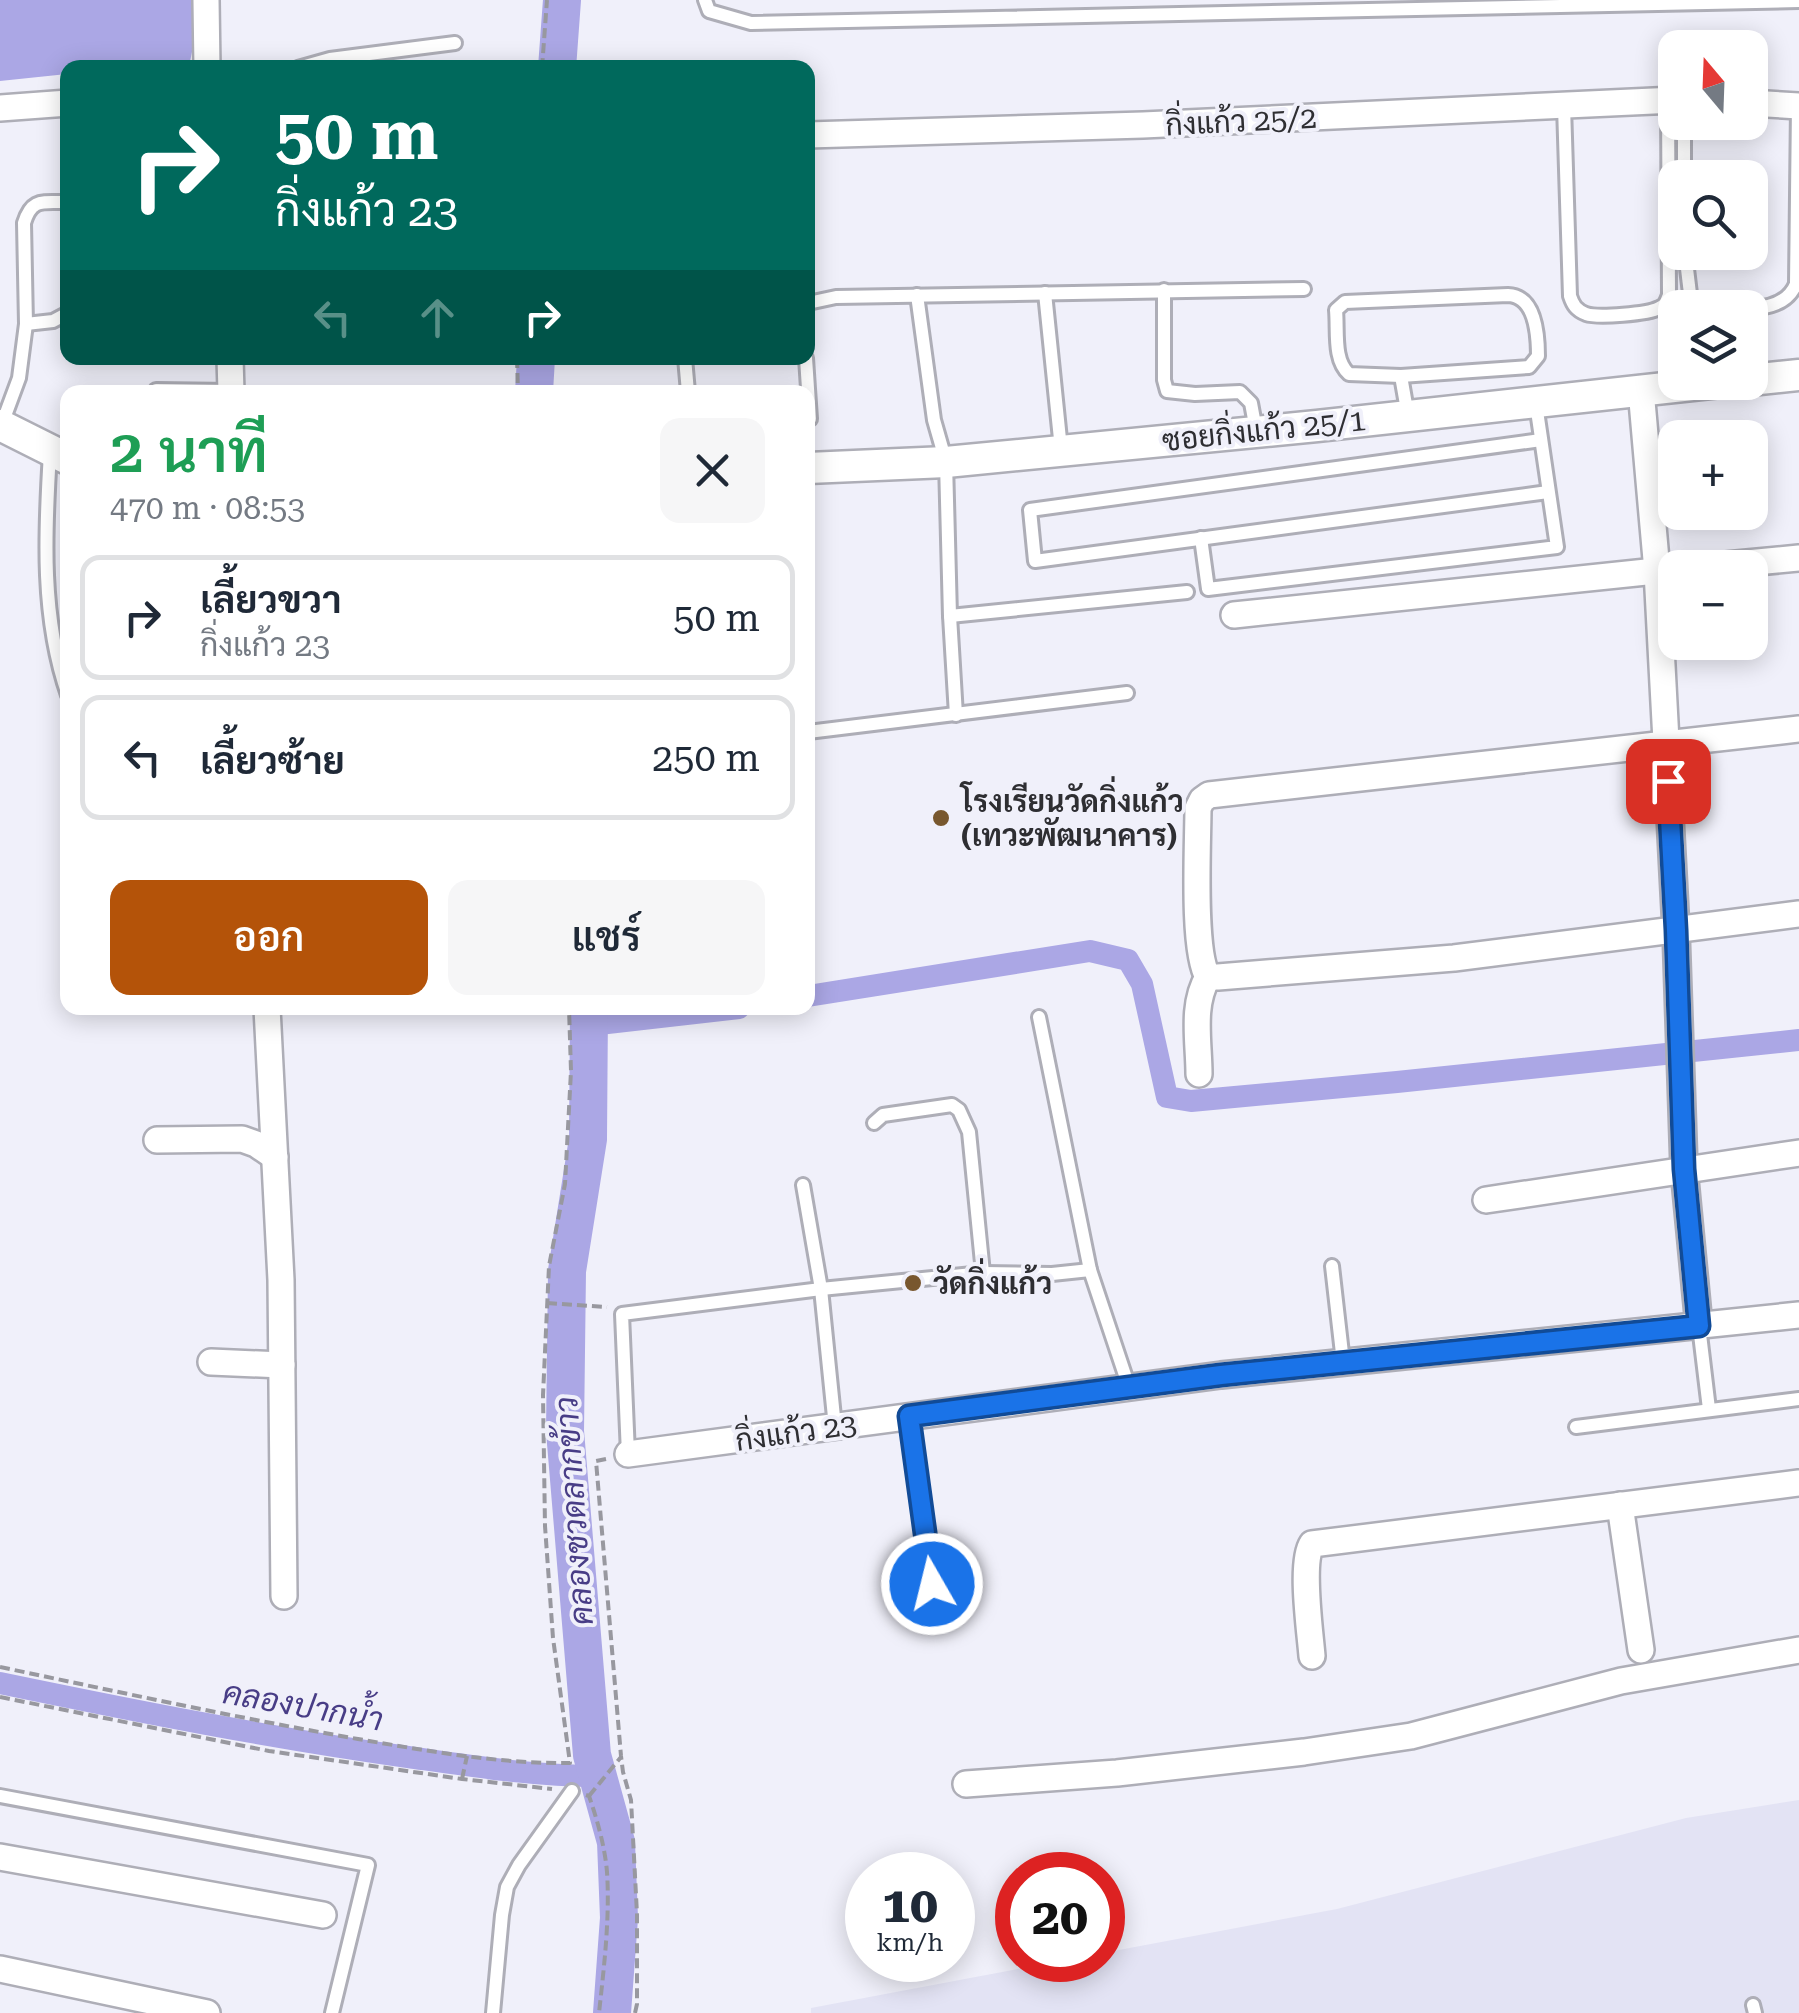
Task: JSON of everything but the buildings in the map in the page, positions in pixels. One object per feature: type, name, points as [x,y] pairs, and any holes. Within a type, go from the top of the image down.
[{"type":"street","points":[[206,0],[206,60]]},
{"type":"street","name":"กิ่งแก้ว 25/2","points":[[815,135],[1143,125],[1658,101]]},
{"type":"street","points":[[0,108],[60,104]]},
{"type":"street","points":[[1768,104],[1799,106]]},
{"type":"street","points":[[1768,378],[1799,375]]},
{"type":"street","name":"ซอยกิ่งแก้ว 25/1","points":[[815,468],[946,462],[1658,388]]},
{"type":"street","points":[[1641,390],[1663,550]]},
{"type":"street","points":[[1,426],[59,455]]},
{"type":"street","points":[[1768,561],[1799,558]]},
{"type":"street","points":[[1234,614],[1658,571]]},
{"type":"street","points":[[1666,660],[1684,1169],[1699,1326]]},
{"type":"street","points":[[1208,977],[1203,970],[1198,940],[1198,808],[1209,794],[1799,728]]},
{"type":"street","points":[[1208,977],[1454,958],[1799,914]]},
{"type":"street","points":[[1200,1074],[1198,1004],[1200,989],[1208,977]]},
{"type":"street","points":[[268,1015],[281,1280],[284,1596]]},
{"type":"street","points":[[157,1140],[242,1139],[275,1157]]},
{"type":"street","points":[[1486,1200],[1799,1153]]},
{"type":"street","name":"กิ่งแก้ว 23","points":[[628,1454],[1221,1375],[1799,1315]]},
{"type":"street","points":[[211,1362],[282,1365]]},
{"type":"street","points":[[1312,1656],[1306,1567],[1312,1544],[1799,1483]]},
{"type":"street","points":[[1620,1505],[1640,1650]]},
{"type":"street","points":[[966,1784],[1135,1771],[1411,1736],[1621,1681],[1799,1650]]},
{"type":"street","points":[[0,1858],[323,1916]]},
{"type":"street","points":[[0,1969],[206,2013]]},
{"type":"lane","points":[[705,0],[709,11],[751,23],[1799,2]]},
{"type":"lane","points":[[326,60],[455,43]]},
{"type":"lane","points":[[1564,106],[1570,296],[1580,311],[1596,316],[1656,310],[1665,304],[1669,295],[1671,140]]},
{"type":"lane","points":[[1768,305],[1791,295],[1797,284],[1799,106]]},
{"type":"lane","points":[[1,426],[19,378],[26,324],[24,224],[28,209],[36,204],[60,202]]},
{"type":"lane","points":[[815,302],[836,297],[1304,289]]},
{"type":"lane","points":[[1164,290],[1167,391],[1240,392],[1251,403],[1256,432]]},
{"type":"lane","points":[[1045,293],[1061,450]]},
{"type":"lane","points":[[1508,294],[1518,295],[1529,304],[1538,356],[1529,367],[1401,376],[1349,374],[1344,370],[1339,360],[1336,310],[1345,302],[1508,294]]},
{"type":"lane","points":[[916,295],[934,420],[946,462],[956,714]]},
{"type":"lane","points":[[26,324],[60,317]]},
{"type":"lane","points":[[1401,376],[1408,416]]},
{"type":"lane","points":[[1201,538],[1208,588],[1557,547],[1536,401]]},
{"type":"lane","points":[[1541,440],[1030,510],[1035,561],[1548,492]]},
{"type":"lane","points":[[59,455],[46,533],[60,674]]},
{"type":"lane","points":[[950,616],[1187,592]]},
{"type":"lane","points":[[815,731],[1127,693]]},
{"type":"lane","points":[[1039,1017],[1090,1270],[1129,1387]]},
{"type":"lane","points":[[874,1123],[882,1115],[952,1105],[960,1110],[969,1132],[983,1273]]},
{"type":"lane","points":[[803,1185],[820,1289],[835,1426]]},
{"type":"lane","points":[[1332,1266],[1343,1362]]},
{"type":"lane","points":[[628,1454],[622,1314],[983,1273],[1090,1270]]},
{"type":"lane","points":[[1699,1326],[1709,1409]]},
{"type":"lane","points":[[1576,1427],[1799,1400]]},
{"type":"lane","points":[[909,1416],[936,1618]]},
{"type":"lane","points":[[493,2013],[507,1887],[572,1791]]},
{"type":"lane","points":[[0,1796],[368,1865],[332,2013]]},
{"type":"path","points":[[543,60],[547,0]]},
{"type":"path","points":[[0,1667],[273,1724],[528,1764],[570,1762],[553,1638],[545,1526],[543,1396],[549,1266],[564,1184],[571,1071],[568,1015]]},
{"type":"path","points":[[547,1303],[592,1306]]},
{"type":"path","points":[[628,1454],[596,1460],[622,1756],[631,1800],[637,1914],[635,2013]]},
{"type":"path","points":[[0,1697],[268,1751],[589,1796]]},
{"type":"path","points":[[462,1779],[467,1756]]},
{"type":"path","points":[[589,1796],[622,1756]]},
{"type":"path","points":[[589,1796],[607,1870],[599,2013]]},
{"type":"shaded area","points":[[0,0],[200,0],[190,60],[60,60],[60,75],[0,81]]},
{"type":"shaded area","points":[[1799,1800],[1799,2013],[811,2013],[811,2008],[949,1982],[975,1982],[975,1977],[995,1973],[995,1982],[1125,1982],[1125,1949],[1337,1909],[1686,1818]]},
{"type":"waterway","name":"คลองชวดลากข้าว","points":[[558,60],[562,0]]},
{"type":"waterway","name":"คลองชวดลากข้าว","points":[[534,385],[536,365]]},
{"type":"waterway","points":[[815,995],[1090,951],[1128,960],[1142,984],[1167,1097],[1191,1101],[1799,1040]]},
{"type":"waterway","name":"คลองชวดลากข้าว","points":[[589,1015],[588,1139],[567,1271],[565,1431],[592,1755],[616,1842],[619,1918],[612,2013]]},
{"type":"waterway","points":[[590,1025],[678,1015]]},
{"type":"waterway","name":"คลองปากน้ำ","points":[[0,1683],[357,1750],[503,1770],[598,1776]]},
{"type":"place","name":"โรงเรียนวัดกิ่งแก้ว (เทวะพัฒนาคาร)","points":[[941,818]]},
{"type":"place","name":"วัดกิ่งแก้ว","points":[[913,1283]]},
{"type":"route","points":[[932,1584],[909,1416],[1221,1375],[1699,1326],[1684,1169],[1668,781]]}]
